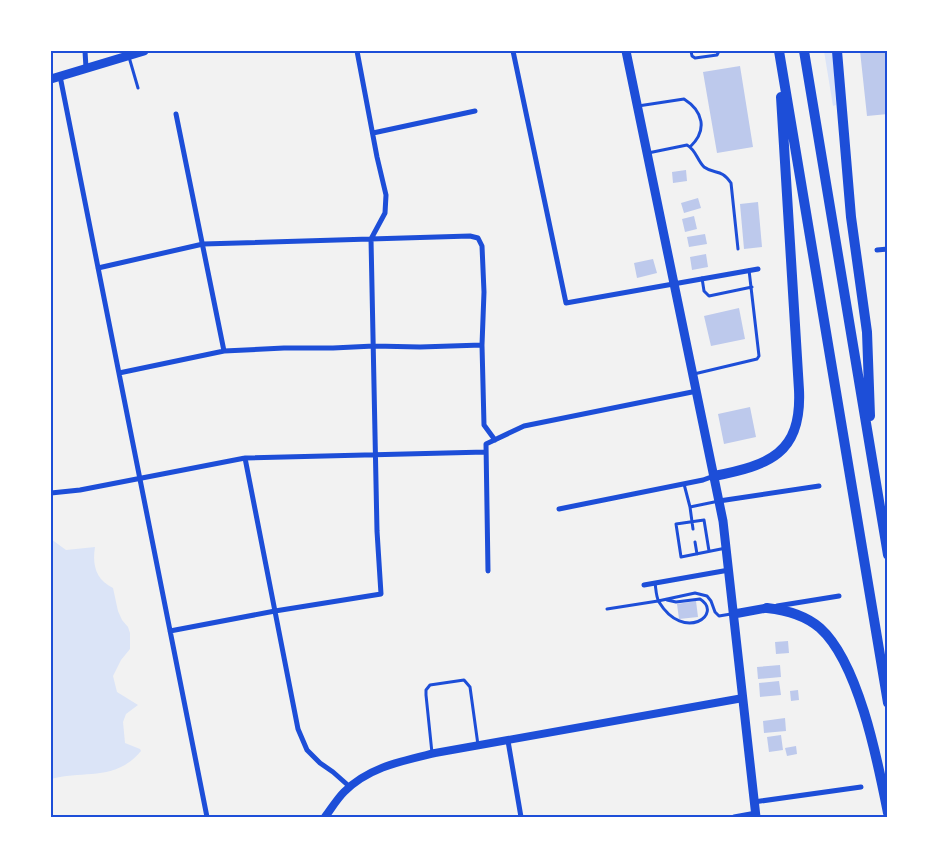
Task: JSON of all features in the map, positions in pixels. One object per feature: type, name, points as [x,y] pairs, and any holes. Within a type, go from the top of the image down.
[{"type":"highway","points":[[714,476],[756,466],[769,460],[788,442],[798,419],[799,390],[779,51]]},
{"type":"highway","points":[[779,51],[888,703]]},
{"type":"highway","points":[[804,51],[888,555]]},
{"type":"highway","points":[[838,51],[851,217],[867,332],[871,457]]},
{"type":"highway","points":[[767,608],[788,612],[804,618],[825,634],[835,647],[853,684],[868,726],[888,813]]},
{"type":"main road","points":[[56,77],[144,51]]},
{"type":"main road","points":[[626,51],[720,501],[756,815]]},
{"type":"main road","points":[[734,614],[767,608]]},
{"type":"street","points":[[85,51],[86,68]]},
{"type":"street","points":[[170,631],[275,611],[381,594],[377,531],[371,239],[385,213],[386,195],[357,51]]},
{"type":"street","points":[[513,51],[566,303],[758,269]]},
{"type":"street","points":[[56,77],[98,268],[207,817]]},
{"type":"street","points":[[372,133],[475,111]]},
{"type":"street","points":[[176,114],[224,351]]},
{"type":"street","points":[[98,268],[202,244],[470,236],[478,238],[480,241],[484,292],[482,345],[484,425],[495,440]]},
{"type":"street","points":[[877,250],[888,249]]},
{"type":"street","points":[[119,373],[224,351],[284,348],[482,345]]},
{"type":"street","points":[[488,571],[486,444],[524,426],[697,391]]},
{"type":"street","points":[[51,493],[80,490],[245,458],[486,452]]},
{"type":"street","points":[[245,458],[301,738],[307,750],[350,787]]},
{"type":"street","points":[[559,509],[714,476]]},
{"type":"street","points":[[720,501],[819,486]]},
{"type":"street","points":[[644,585],[729,570]]},
{"type":"street","points":[[767,608],[839,596]]},
{"type":"street","points":[[326,817],[342,793],[364,776],[391,763],[743,698]]},
{"type":"street","points":[[508,740],[521,817]]},
{"type":"street","points":[[754,802],[862,786]]},
{"type":"street","points":[[734,817],[756,815]]},
{"type":"lane","points":[[691,51],[692,56],[696,58],[717,55],[718,51]]},
{"type":"lane","points":[[128,56],[138,88]]},
{"type":"lane","points":[[637,106],[684,99],[693,105],[702,123],[700,133],[690,147]]},
{"type":"lane","points":[[647,153],[687,145],[705,167],[725,174],[731,183],[738,250]]},
{"type":"lane","points":[[693,374],[757,359],[759,356],[749,270]]},
{"type":"lane","points":[[702,278],[704,291],[709,296],[752,287]]},
{"type":"lane","points":[[684,483],[693,529]]},
{"type":"lane","points":[[690,507],[720,501]]},
{"type":"lane","points":[[709,551],[704,520],[676,524],[682,557],[726,548]]},
{"type":"lane","points":[[695,542],[697,554]]},
{"type":"lane","points":[[655,583],[658,601],[676,621],[684,624],[702,621],[707,615],[706,605],[700,599],[676,602],[665,599]]},
{"type":"lane","points":[[607,609],[695,593],[707,596],[719,616],[734,614]]},
{"type":"lane","points":[[432,754],[426,690],[430,685],[464,680],[470,687],[478,746]]},
{"type":"shaded area","points":[[824,51],[833,51],[836,105],[833,106]]},
{"type":"shaded area","points":[[51,539],[66,550],[95,547],[94,560],[96,571],[107,585],[113,588],[118,611],[130,633],[130,649],[121,660],[113,676],[117,692],[138,705],[126,714],[123,722],[125,743],[141,751],[131,761],[110,771],[51,779]]},
{"type":"building","points":[[860,51],[888,51],[888,114],[867,116]]},
{"type":"building","points":[[740,66],[753,147],[717,153],[703,72]]},
{"type":"building","points":[[686,170],[687,181],[673,183],[672,172]]},
{"type":"building","points":[[698,198],[701,208],[684,213],[681,203]]},
{"type":"building","points":[[758,202],[762,247],[744,249],[740,204]]},
{"type":"building","points":[[694,216],[697,229],[685,232],[682,219]]},
{"type":"building","points":[[705,234],[707,244],[689,247],[687,237]]},
{"type":"building","points":[[706,254],[708,267],[692,270],[690,257]]},
{"type":"building","points":[[653,259],[657,273],[637,278],[634,263]]},
{"type":"building","points":[[739,308],[745,339],[711,346],[704,316]]},
{"type":"building","points":[[750,407],[756,437],[724,444],[718,414]]},
{"type":"building","points":[[696,601],[698,617],[679,619],[677,604]]},
{"type":"building","points":[[788,641],[789,653],[776,654],[775,642]]},
{"type":"building","points":[[780,665],[781,677],[758,679],[757,667]]},
{"type":"building","points":[[779,681],[781,695],[760,697],[759,683]]},
{"type":"building","points":[[798,690],[799,700],[791,701],[790,691]]},
{"type":"building","points":[[785,718],[786,731],[764,733],[763,721]]},
{"type":"building","points":[[781,735],[783,750],[769,752],[767,737]]},
{"type":"building","points":[[796,746],[797,754],[787,756],[785,748]]}]
